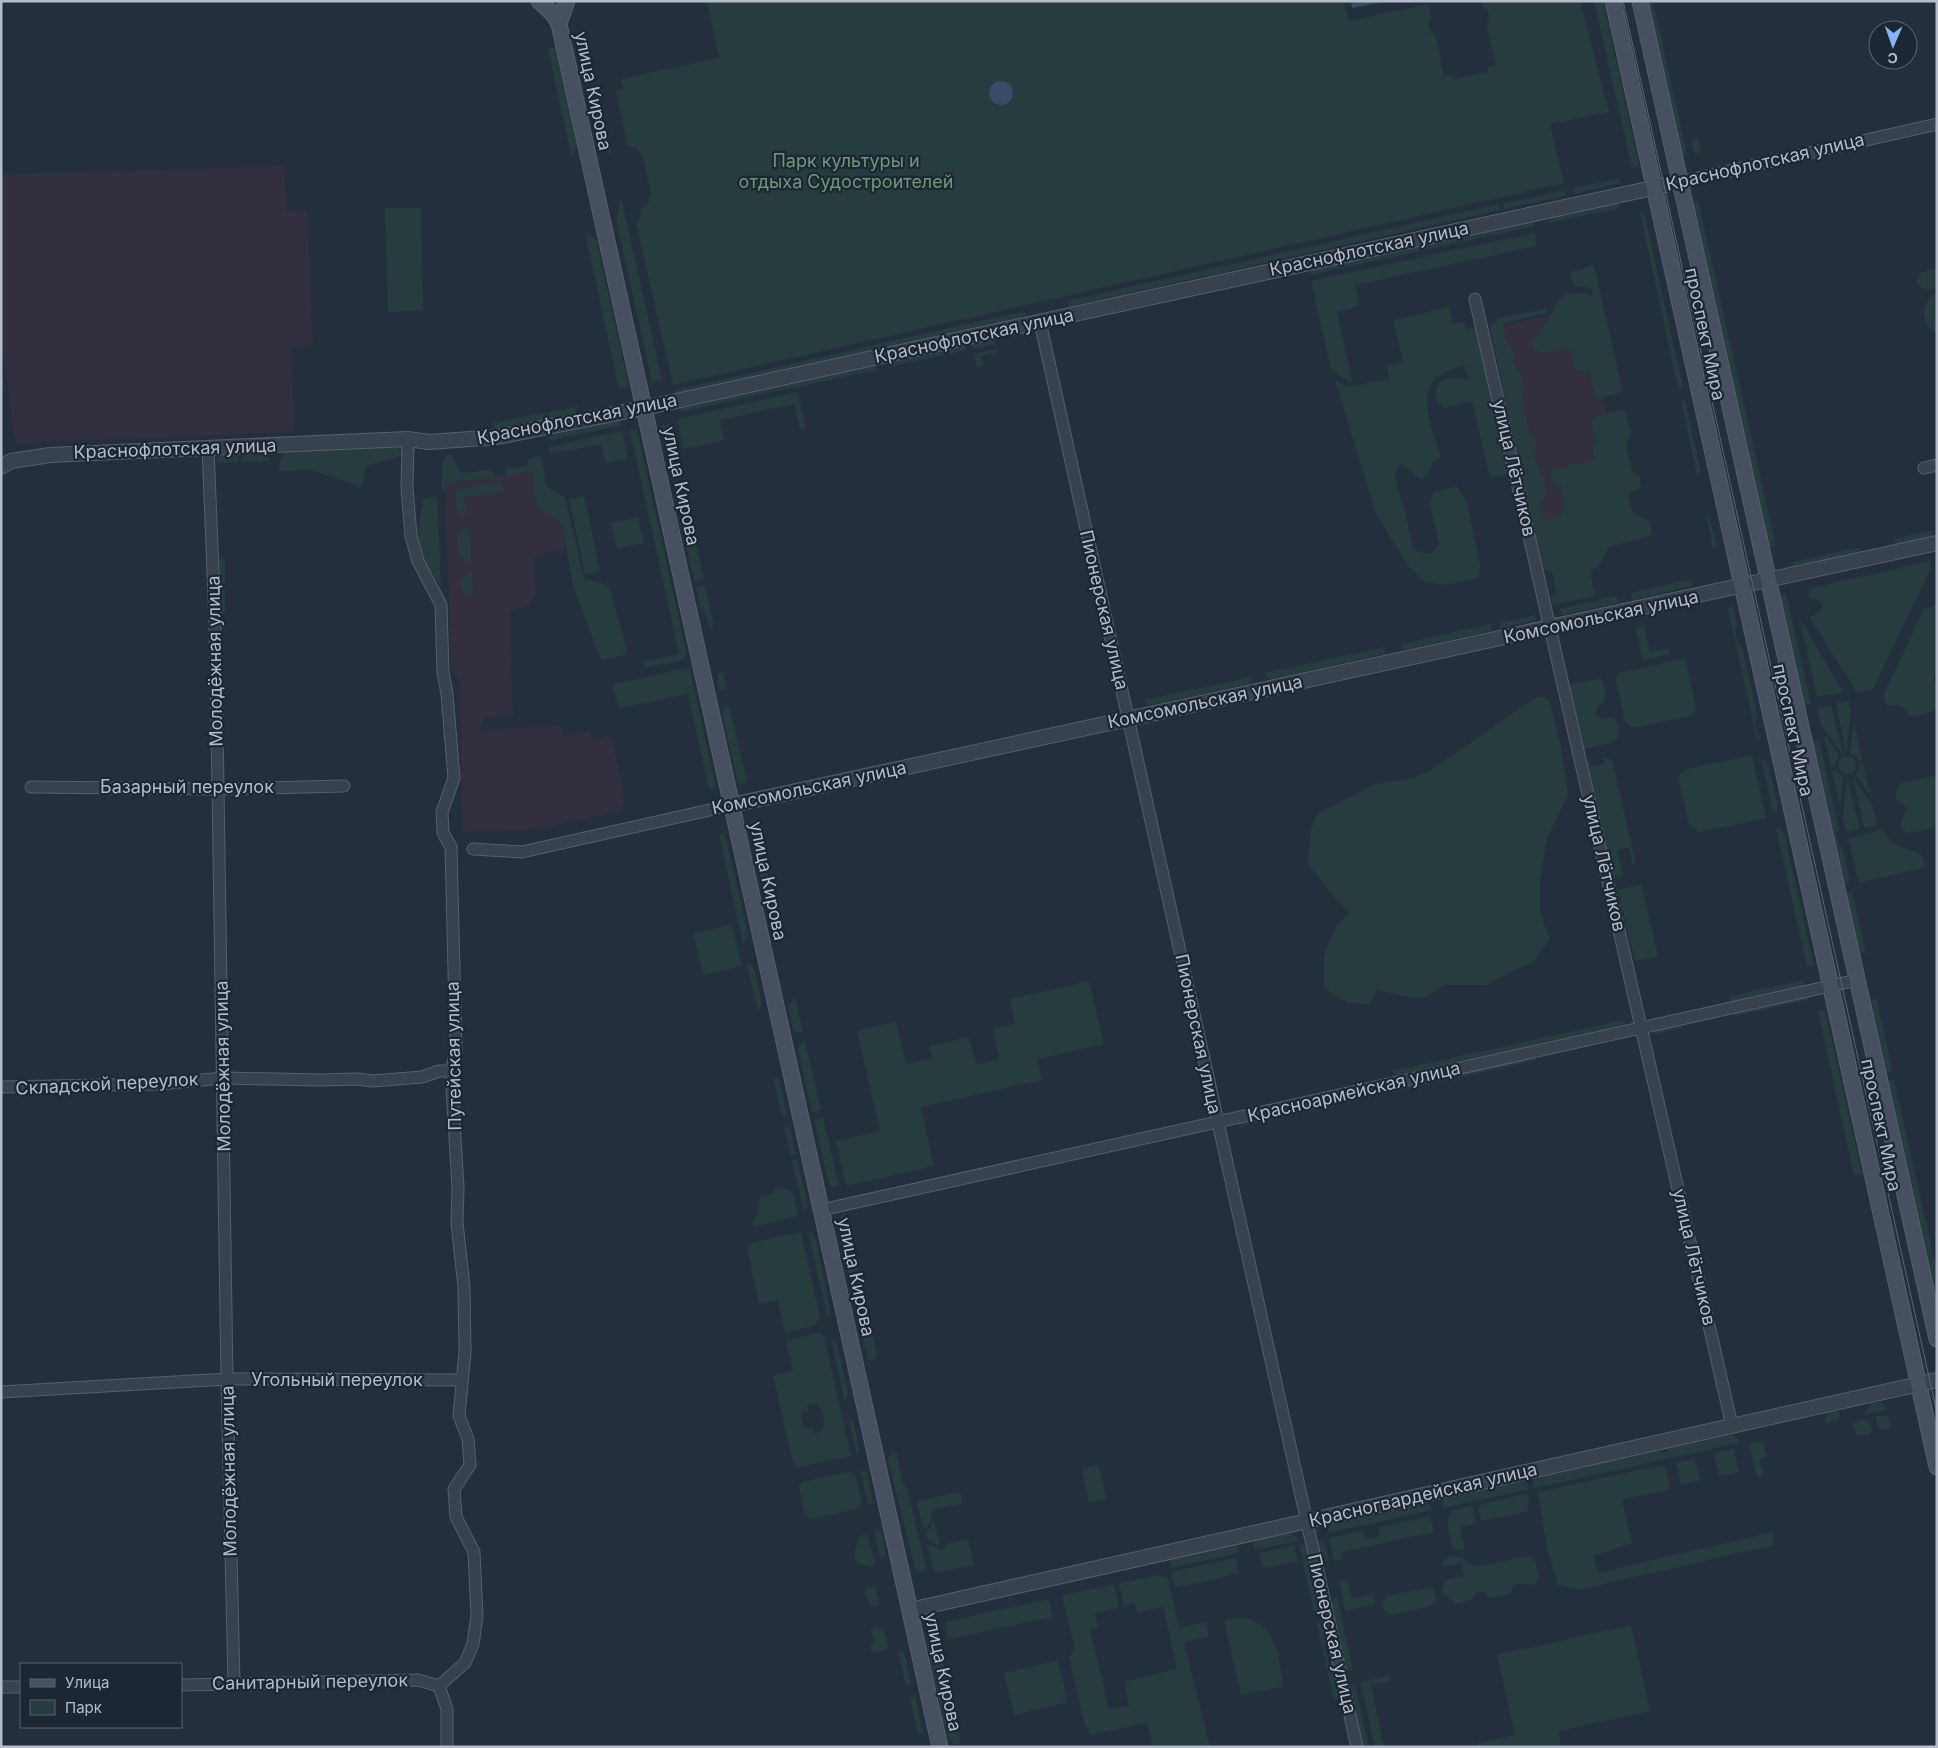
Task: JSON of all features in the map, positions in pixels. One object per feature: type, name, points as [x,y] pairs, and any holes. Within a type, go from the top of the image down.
[{"type":"main road","name":"улица Кирова","points":[[539,1],[553,14],[559,24],[940,1747]]},
{"type":"main road","name":"улица Кирова","points":[[559,24],[567,1]]},
{"type":"main road","name":"проспект Мира","points":[[1613,1],[1937,1466]]},
{"type":"main road","name":"проспект Мира","points":[[1640,1],[1937,1339]]},
{"type":"street","name":"Краснофлотская улица","points":[[1,467],[11,461],[50,455],[408,439],[429,442],[497,437],[644,408],[1040,322],[1937,124]]},
{"type":"street","name":"улица Лётчиков","points":[[1475,299],[1732,1426]]},
{"type":"street","name":"Пионерская улица","points":[[1040,322],[1357,1747]]},
{"type":"street","name":"Путейская улица","points":[[408,439],[407,488],[411,536],[418,561],[441,605],[443,672],[447,694],[454,778],[442,812],[443,833],[451,846],[456,1052],[451,1071],[458,1187],[457,1223],[464,1287],[465,1352],[459,1416],[468,1439],[470,1465],[454,1488],[456,1517],[474,1552],[477,1616],[473,1644],[465,1663],[438,1686]]},
{"type":"street","name":"Молодёжная улица","points":[[208,448],[215,621],[224,1078],[227,1379],[234,1684]]},
{"type":"street","points":[[1924,468],[1937,465]]},
{"type":"street","name":"Комсомольская улица","points":[[473,849],[522,852],[1937,543]]},
{"type":"street","name":"Базарный переулок","points":[[31,787],[218,789],[344,786]]},
{"type":"street","name":"Красноармейская улица","points":[[822,1210],[1857,980]]},
{"type":"street","name":"Складской переулок","points":[[1,1088],[158,1084],[224,1078],[357,1079],[373,1081],[422,1077],[439,1071],[451,1071]]},
{"type":"street","name":"Угольный переулок","points":[[1,1392],[227,1379],[462,1380]]},
{"type":"street","name":"Красногвардейская улица","points":[[910,1610],[1937,1380]]},
{"type":"street","name":"Санитарный переулок","points":[[182,1685],[418,1680],[438,1686]]},
{"type":"street","points":[[438,1686],[447,1709],[447,1747]]},
{"type":"street","points":[[1,1687],[20,1687]]},
{"type":"shaded area","points":[[284,166],[286,211],[307,212],[313,345],[291,347],[294,432],[16,443],[1,338],[1,175]]},
{"type":"shaded area","points":[[1582,308],[1626,497],[1547,534],[1499,327]]},
{"type":"shaded area","points":[[531,471],[537,506],[562,524],[565,550],[537,554],[533,563],[536,593],[527,607],[510,611],[513,716],[485,717],[478,733],[490,729],[561,726],[563,737],[590,731],[592,740],[611,736],[625,801],[620,811],[535,829],[463,832],[460,681],[451,670],[445,483]]},
{"type":"green space","name":"Парк культуры и отдыха Судостроителей","points":[[707,1],[1344,1],[1349,21],[1428,4],[1432,20],[1428,21],[1431,34],[1435,33],[1444,76],[1452,75],[1454,80],[1488,72],[1488,67],[1496,65],[1486,22],[1490,21],[1487,8],[1484,9],[1482,1],[1580,1],[1609,112],[1550,124],[1564,183],[673,385],[636,223],[641,216],[640,209],[648,203],[651,194],[642,154],[635,148],[627,145],[616,90],[623,89],[621,79],[719,58]]},
{"type":"green space","points":[[1594,1],[1603,1],[1639,166],[1632,168]]},
{"type":"green space","points":[[1645,1],[1653,1],[1687,154],[1679,156]]},
{"type":"green space","points":[[587,38],[595,75],[586,69],[580,39]]},
{"type":"green space","points":[[557,46],[579,146],[571,156],[548,49]]},
{"type":"green space","points":[[597,84],[612,153],[609,154],[598,130],[592,109],[591,91],[593,85]]},
{"type":"green space","points":[[1698,138],[1701,153],[1694,154],[1691,140]]},
{"type":"green space","points":[[1619,178],[1620,183],[1575,194],[1574,188]]},
{"type":"green space","points":[[1565,190],[1566,196],[1504,209],[1503,204]]},
{"type":"green space","points":[[1698,200],[1776,546],[1766,548],[1688,203]]},
{"type":"green space","points":[[622,201],[662,380],[652,382],[617,224],[619,202]]},
{"type":"green space","points":[[1619,201],[1620,208],[1550,223],[1548,216]]},
{"type":"green space","points":[[1499,204],[1500,210],[1069,307],[1067,301]]},
{"type":"green space","points":[[385,208],[421,208],[423,310],[388,312]]},
{"type":"green space","points":[[1644,212],[1683,387],[1678,388],[1640,213]]},
{"type":"green space","points":[[1532,219],[1534,226],[1311,275],[1310,268]]},
{"type":"green space","points":[[585,233],[596,239],[629,387],[619,389]]},
{"type":"green space","points":[[1535,233],[1537,246],[1355,285],[1359,306],[1337,312],[1352,381],[1331,370],[1311,281]]},
{"type":"green space","points":[[1594,265],[1622,388],[1619,393],[1598,399],[1595,397],[1590,373],[1575,370],[1572,352],[1562,348],[1544,353],[1534,349],[1534,339],[1545,325],[1555,305],[1565,294],[1582,293],[1592,296],[1591,288],[1573,286],[1570,272]]},
{"type":"green space","points":[[1937,268],[1937,288],[1925,289],[1916,282],[1921,273]]},
{"type":"green space","points":[[1937,292],[1937,333],[1927,324],[1924,313],[1927,301]]},
{"type":"green space","points":[[1449,307],[1453,324],[1464,322],[1466,329],[1476,327],[1509,474],[1490,478],[1472,401],[1446,408],[1437,402],[1435,392],[1439,382],[1448,378],[1468,379],[1464,365],[1449,370],[1436,378],[1430,385],[1427,405],[1441,457],[1432,464],[1429,474],[1421,480],[1401,463],[1395,471],[1397,487],[1405,510],[1413,549],[1419,552],[1430,554],[1439,545],[1430,503],[1433,492],[1457,486],[1467,502],[1480,565],[1479,577],[1446,585],[1425,582],[1408,566],[1376,514],[1335,380],[1349,387],[1389,379],[1387,366],[1403,362],[1393,320]]},
{"type":"green space","points":[[1546,308],[1548,310],[1546,313],[1503,324],[1506,340],[1514,352],[1513,360],[1517,371],[1522,377],[1524,386],[1521,395],[1529,430],[1538,445],[1533,452],[1546,489],[1546,495],[1540,502],[1544,520],[1560,516],[1564,511],[1561,485],[1553,483],[1550,470],[1595,460],[1593,448],[1596,443],[1592,424],[1595,417],[1625,409],[1631,432],[1626,444],[1632,471],[1639,476],[1641,488],[1628,493],[1630,504],[1635,514],[1649,520],[1652,530],[1650,536],[1609,547],[1598,567],[1590,571],[1595,596],[1553,605],[1551,598],[1557,594],[1552,572],[1542,570],[1490,328],[1497,319]]},
{"type":"green space","points":[[1025,311],[1026,317],[677,397],[675,390]]},
{"type":"green space","points":[[991,337],[996,344],[973,349],[972,343]]},
{"type":"green space","points":[[963,345],[967,350],[888,367],[888,360]]},
{"type":"green space","points":[[997,349],[997,353],[982,356],[984,365],[977,367],[974,354]]},
{"type":"green space","points":[[874,363],[877,370],[680,412],[678,404]]},
{"type":"green space","points":[[798,392],[806,428],[800,430],[794,404],[720,420],[724,440],[683,449],[677,419]]},
{"type":"green space","points":[[1685,400],[1701,472],[1697,475],[1681,401]]},
{"type":"green space","points":[[578,406],[575,413],[503,430],[496,429],[491,423]]},
{"type":"green space","points":[[620,420],[621,425],[548,441],[549,436],[552,434]]},
{"type":"green space","points":[[670,424],[680,474],[671,475],[661,426]]},
{"type":"green space","points":[[637,429],[687,655],[682,660],[645,668],[643,662],[679,654],[630,431]]},
{"type":"green space","points":[[622,431],[628,458],[605,463],[601,444],[550,454],[549,447]]},
{"type":"green space","points":[[396,447],[401,450],[403,455],[366,466],[362,487],[312,470],[279,471],[281,459],[289,451]]},
{"type":"green space","points":[[260,452],[267,455],[270,461],[242,462],[242,453]]},
{"type":"green space","points":[[217,453],[238,453],[238,462],[217,463]]},
{"type":"green space","points":[[447,454],[453,455],[455,463],[462,473],[491,470],[493,477],[445,483],[445,490],[442,490],[442,463]]},
{"type":"green space","points":[[541,457],[547,487],[565,498],[584,578],[602,583],[610,589],[628,654],[601,660],[573,586],[562,524],[537,506],[531,471],[506,475],[505,469],[528,466],[529,459]]},
{"type":"green space","points":[[499,481],[505,492],[464,496],[466,515],[462,515],[455,508],[457,490]]},
{"type":"green space","points":[[683,492],[686,506],[680,507],[676,505],[674,494]]},
{"type":"green space","points":[[437,496],[441,588],[416,544],[423,499]]},
{"type":"green space","points":[[584,496],[600,571],[585,574],[569,499]]},
{"type":"green space","points":[[638,517],[644,543],[617,549],[611,523]]},
{"type":"green space","points":[[690,517],[704,579],[694,581],[681,523],[682,519]]},
{"type":"green space","points":[[1710,517],[1717,547],[1713,548],[1707,518]]},
{"type":"green space","points":[[469,526],[471,562],[466,562],[459,555],[458,537],[461,530]]},
{"type":"green space","points":[[1932,530],[1933,537],[1895,546],[1894,539]]},
{"type":"green space","points":[[1860,547],[1862,553],[1794,568],[1792,562]]},
{"type":"green space","points":[[218,559],[225,559],[225,614],[219,612]]},
{"type":"green space","points":[[1930,561],[1931,568],[1873,689],[1857,692],[1809,617],[1822,609],[1822,604],[1810,597],[1808,589]]},
{"type":"green space","points":[[472,571],[473,596],[466,594],[461,586],[463,578]]},
{"type":"green space","points":[[1692,579],[1693,586],[1632,600],[1631,593]]},
{"type":"green space","points":[[705,586],[714,626],[709,627],[706,615],[700,607],[696,587]]},
{"type":"green space","points":[[1786,593],[1811,704],[1809,706],[1802,701],[1778,595]]},
{"type":"green space","points":[[1616,596],[1618,603],[1562,615],[1560,609]]},
{"type":"green space","points":[[1937,605],[1937,675],[1933,676],[1937,689],[1937,710],[1909,717],[1906,710],[1898,705],[1886,706],[1883,696],[1924,609]]},
{"type":"green space","points":[[1733,607],[1737,625],[1735,630],[1738,644],[1742,647],[1758,718],[1754,719],[1759,739],[1757,740],[1728,608]]},
{"type":"green space","points":[[1535,615],[1536,620],[1500,628],[1499,623]]},
{"type":"green space","points":[[1800,619],[1843,692],[1817,697]]},
{"type":"green space","points":[[1490,624],[1492,631],[1404,650],[1402,644]]},
{"type":"green space","points":[[1644,626],[1650,652],[1669,648],[1670,654],[1643,660],[1635,627]]},
{"type":"green space","points":[[1384,647],[1385,654],[1272,679],[1266,677],[1265,673]]},
{"type":"green space","points":[[1683,659],[1686,661],[1696,710],[1694,715],[1631,727],[1624,719],[1616,679],[1619,673]]},
{"type":"green space","points":[[685,668],[690,670],[716,788],[709,789],[688,694],[619,708],[612,688],[615,684]]},
{"type":"green space","points":[[723,672],[727,690],[720,690],[717,683],[719,673]]},
{"type":"green space","points":[[1251,677],[1252,680],[1248,684],[1151,705],[1148,705],[1145,700]]},
{"type":"green space","points":[[1602,678],[1606,694],[1604,701],[1597,706],[1596,713],[1599,718],[1612,719],[1618,723],[1618,736],[1611,742],[1583,749],[1568,685]]},
{"type":"green space","points":[[1537,697],[1546,697],[1550,703],[1561,746],[1568,795],[1547,839],[1540,879],[1540,914],[1550,938],[1533,963],[1514,970],[1486,985],[1446,985],[1423,998],[1401,996],[1377,990],[1369,1005],[1347,1002],[1324,988],[1324,955],[1336,927],[1350,912],[1330,892],[1308,863],[1311,828],[1318,814],[1372,785],[1412,778],[1431,770]]},
{"type":"green space","points":[[1849,700],[1851,712],[1846,753],[1836,703]]},
{"type":"green space","points":[[729,705],[747,782],[738,784],[722,713],[723,709]]},
{"type":"green space","points":[[1831,705],[1843,754],[1821,725],[1817,708]]},
{"type":"green space","points":[[1854,723],[1862,760],[1859,761],[1856,756],[1850,753]]},
{"type":"green space","points":[[1824,734],[1839,756],[1835,767],[1831,767]]},
{"type":"green space","points":[[1817,739],[1819,740],[1839,830],[1836,832],[1839,847],[1842,847],[1850,882],[1844,884],[1813,746]]},
{"type":"green space","points":[[1752,755],[1766,818],[1700,832],[1689,825],[1678,778],[1684,770]]},
{"type":"green space","points":[[1847,756],[1853,759],[1856,765],[1853,771],[1847,774],[1841,771],[1838,765],[1841,759]]},
{"type":"green space","points":[[1602,757],[1612,760],[1636,864],[1633,865],[1629,847],[1617,850],[1623,876],[1612,879],[1585,763],[1590,762],[1592,767],[1604,764]]},
{"type":"green space","points":[[1761,758],[1768,763],[1778,806],[1777,810],[1773,813]]},
{"type":"green space","points":[[1863,764],[1871,797],[1856,775],[1860,765]]},
{"type":"green space","points":[[1832,771],[1836,771],[1843,777],[1840,807]]},
{"type":"green space","points":[[1937,775],[1937,827],[1909,833],[1901,829],[1902,818],[1908,808],[1897,801],[1895,795],[1899,784]]},
{"type":"green space","points":[[1853,777],[1873,806],[1877,825],[1864,828]]},
{"type":"green space","points":[[1847,778],[1860,829],[1846,832],[1843,818]]},
{"type":"green space","points":[[757,826],[773,899],[764,894],[750,828]]},
{"type":"green space","points":[[1776,828],[1784,832],[1814,966],[1807,967]]},
{"type":"green space","points":[[1883,830],[1893,844],[1922,855],[1925,867],[1859,883],[1848,838]]},
{"type":"green space","points":[[725,833],[748,935],[743,945],[719,834]]},
{"type":"green space","points":[[1641,884],[1658,956],[1635,961],[1618,890]]},
{"type":"green space","points":[[1852,891],[1866,953],[1859,954],[1845,892]]},
{"type":"green space","points":[[776,913],[782,939],[774,936],[770,918]]},
{"type":"green space","points":[[732,925],[742,966],[703,975],[693,934]]},
{"type":"green space","points":[[747,964],[754,968],[762,1005],[758,1011]]},
{"type":"green space","points":[[1803,980],[1805,986],[1731,1003],[1730,996]]},
{"type":"green space","points":[[1089,981],[1104,1044],[1037,1059],[1042,1080],[921,1107],[934,1166],[846,1186],[836,1141],[880,1131],[857,1031],[896,1022],[906,1064],[932,1058],[929,1046],[969,1037],[976,1064],[999,1059],[993,1029],[1015,1024],[1010,999]]},
{"type":"green space","points":[[1807,995],[1808,1000],[1734,1016],[1733,1011]]},
{"type":"green space","points":[[795,998],[803,1032],[795,1032],[793,1029],[788,1005]]},
{"type":"green space","points":[[1877,999],[1892,1071],[1884,1073],[1869,1001]]},
{"type":"green space","points":[[1825,1010],[1862,1174],[1854,1176],[1818,1011]]},
{"type":"green space","points":[[1624,1020],[1625,1025],[1396,1076],[1392,1071]]},
{"type":"green space","points":[[1680,1024],[1683,1028],[1651,1035],[1656,1029]]},
{"type":"green space","points":[[805,1041],[821,1110],[812,1112],[798,1049],[799,1045]]},
{"type":"green space","points":[[1534,1057],[1537,1060],[1330,1106],[1331,1102]]},
{"type":"green space","points":[[773,1077],[779,1079],[787,1115],[782,1117]]},
{"type":"green space","points":[[1894,1080],[1937,1271],[1937,1313],[1886,1082]]},
{"type":"green space","points":[[1313,1105],[1319,1109],[1239,1127],[1238,1121]]},
{"type":"green space","points":[[823,1118],[839,1185],[833,1187],[828,1180],[814,1120]]},
{"type":"green space","points":[[789,1126],[796,1154],[791,1156],[784,1127]]},
{"type":"green space","points":[[797,1159],[807,1202],[807,1208],[804,1211],[792,1160]]},
{"type":"green space","points":[[779,1188],[793,1192],[798,1213],[795,1217],[754,1227],[753,1219],[758,1213],[760,1196],[774,1193],[774,1189]]},
{"type":"green space","points":[[845,1212],[865,1302],[856,1299],[853,1294],[839,1228],[841,1216]]},
{"type":"green space","points":[[808,1231],[815,1237],[830,1307],[830,1312],[827,1316]]},
{"type":"green space","points":[[801,1232],[820,1317],[815,1325],[785,1333],[778,1300],[759,1304],[747,1248],[752,1243]]},
{"type":"green space","points":[[864,1314],[868,1314],[877,1354],[875,1359],[871,1361],[868,1359],[859,1322]]},
{"type":"green space","points":[[819,1333],[824,1336],[851,1456],[798,1467],[793,1462],[773,1376],[793,1371],[786,1341]],"holes":[[[807,1403],[817,1404],[822,1413],[823,1424],[822,1431],[814,1434],[813,1428],[805,1428],[801,1418],[803,1412],[808,1411]]]},
{"type":"green space","points":[[831,1338],[837,1343],[848,1393],[845,1403]]},
{"type":"green space","points":[[1882,1402],[1887,1410],[1865,1415],[1870,1404]]},
{"type":"green space","points":[[1834,1411],[1840,1413],[1838,1420],[1826,1423],[1825,1414]]},
{"type":"green space","points":[[1888,1415],[1891,1428],[1885,1430],[1880,1428],[1876,1422],[1876,1416]]},
{"type":"green space","points":[[848,1417],[854,1424],[860,1452],[857,1455]]},
{"type":"green space","points":[[1865,1419],[1870,1423],[1872,1431],[1867,1435],[1856,1435],[1852,1424]]},
{"type":"green space","points":[[1730,1434],[1737,1438],[1739,1443],[1535,1488],[1533,1482],[1536,1477],[1660,1450],[1661,1453],[1668,1451],[1668,1447]]},
{"type":"green space","points":[[1763,1441],[1767,1458],[1760,1460],[1764,1476],[1757,1477],[1749,1444]]},
{"type":"green space","points":[[1734,1449],[1739,1472],[1719,1476],[1714,1453]]},
{"type":"green space","points":[[891,1453],[897,1454],[902,1480],[908,1491],[926,1568],[925,1571],[916,1573],[888,1459]]},
{"type":"green space","points":[[1695,1458],[1700,1481],[1681,1485],[1676,1463]]},
{"type":"green space","points":[[1099,1465],[1106,1499],[1089,1503],[1082,1469]]},
{"type":"green space","points":[[1662,1465],[1666,1468],[1670,1489],[1622,1500],[1632,1543],[1594,1556],[1598,1573],[1773,1532],[1774,1545],[1578,1590],[1558,1585],[1547,1549],[1538,1492]]},
{"type":"green space","points":[[860,1470],[867,1473],[873,1501],[869,1506]]},
{"type":"green space","points":[[849,1472],[855,1474],[862,1503],[859,1508],[811,1519],[805,1514],[799,1487],[802,1482]]},
{"type":"green space","points":[[1523,1480],[1527,1482],[1529,1489],[1443,1508],[1442,1501],[1444,1498]]},
{"type":"green space","points":[[959,1492],[962,1504],[935,1509],[931,1514],[931,1521],[927,1527],[923,1527],[917,1504],[919,1501]]},
{"type":"green space","points":[[1525,1494],[1529,1497],[1528,1511],[1481,1521],[1478,1508],[1482,1504]]},
{"type":"green space","points":[[1425,1502],[1430,1504],[1432,1510],[1328,1533],[1331,1523],[1384,1514],[1386,1510]]},
{"type":"green space","points":[[1472,1506],[1476,1523],[1460,1527],[1465,1550],[1453,1550],[1447,1523],[1451,1511]]},
{"type":"green space","points":[[1430,1516],[1434,1532],[1342,1552],[1343,1559],[1334,1561],[1329,1538],[1363,1530],[1366,1539],[1380,1536],[1379,1527]]},
{"type":"green space","points":[[934,1522],[940,1543],[939,1546],[927,1538],[926,1533]]},
{"type":"green space","points":[[879,1530],[882,1532],[886,1554],[881,1561],[874,1532]]},
{"type":"green space","points":[[1287,1531],[1301,1540],[1255,1550],[1252,1539]]},
{"type":"green space","points":[[867,1534],[875,1564],[872,1567],[856,1562],[855,1559],[859,1539]]},
{"type":"green space","points":[[968,1539],[974,1565],[937,1572],[933,1569],[928,1544],[942,1550],[946,1544]]},
{"type":"green space","points":[[1324,1540],[1329,1562],[1318,1558],[1317,1541]]},
{"type":"green space","points":[[1303,1544],[1307,1550],[1320,1604],[1319,1609],[1314,1612],[1299,1545]]},
{"type":"green space","points":[[1294,1545],[1298,1561],[1263,1568],[1259,1553]]},
{"type":"green space","points":[[1238,1546],[1239,1553],[1171,1568],[1171,1560],[1174,1557]]},
{"type":"green space","points":[[1450,1556],[1462,1557],[1473,1567],[1528,1556],[1535,1560],[1539,1578],[1535,1584],[1513,1585],[1511,1594],[1491,1598],[1483,1591],[1475,1594],[1473,1599],[1457,1604],[1442,1593],[1444,1581],[1464,1576],[1461,1563],[1443,1567],[1442,1562]]},
{"type":"green space","points":[[1236,1558],[1239,1573],[1175,1588],[1171,1572]]},
{"type":"green space","points":[[1157,1575],[1168,1578],[1179,1628],[1206,1622],[1209,1636],[1184,1642],[1210,1747],[1153,1747],[1147,1722],[1091,1735],[1084,1723],[1069,1657],[1075,1649],[1062,1596],[1114,1584],[1119,1608],[1095,1613],[1098,1627],[1090,1629],[1109,1710],[1129,1706],[1124,1682],[1177,1669],[1163,1607],[1137,1613],[1135,1604],[1124,1606],[1119,1584]]},
{"type":"green space","points":[[1347,1579],[1352,1599],[1373,1594],[1375,1604],[1345,1611],[1339,1581]]},
{"type":"green space","points":[[874,1585],[879,1605],[870,1606],[865,1589]]},
{"type":"green space","points":[[1427,1588],[1434,1590],[1436,1601],[1430,1606],[1391,1615],[1384,1611],[1382,1603],[1387,1596]]},
{"type":"green space","points":[[1337,1596],[1353,1671],[1344,1671],[1329,1604]]},
{"type":"green space","points":[[1049,1599],[1053,1617],[948,1639],[945,1622]]},
{"type":"green space","points":[[1242,1617],[1254,1621],[1270,1635],[1277,1652],[1284,1686],[1241,1695],[1224,1620]]},
{"type":"green space","points":[[1316,1621],[1325,1624],[1328,1639],[1325,1647],[1329,1666],[1335,1671],[1340,1695],[1334,1701]]},
{"type":"green space","points":[[1631,1625],[1650,1711],[1559,1731],[1561,1747],[1478,1747],[1477,1743],[1515,1735],[1497,1655]]},
{"type":"green space","points":[[874,1627],[884,1629],[888,1647],[886,1650],[872,1653],[870,1646],[874,1643],[871,1629]]},
{"type":"green space","points":[[939,1642],[961,1743],[956,1744],[952,1743],[947,1735],[927,1645]]},
{"type":"green space","points":[[904,1651],[911,1684],[906,1686],[898,1652]]},
{"type":"green space","points":[[1058,1660],[1068,1702],[1014,1715],[1004,1673]]},
{"type":"green space","points":[[1389,1675],[1390,1681],[1371,1685],[1384,1747],[1375,1747],[1360,1682]]},
{"type":"green space","points":[[1355,1684],[1369,1747],[1360,1747],[1348,1692]]},
{"type":"green space","points":[[915,1696],[923,1733],[918,1734],[910,1698]]},
{"type":"water","points":[[1351,1],[1383,1],[1383,2],[1352,8]]},
{"type":"water","points":[[1001,81],[1010,84],[1013,93],[1010,102],[1001,105],[992,102],[989,93],[992,84]]},
{"type":"tram line","points":[[1623,1],[1937,1413]]}]
